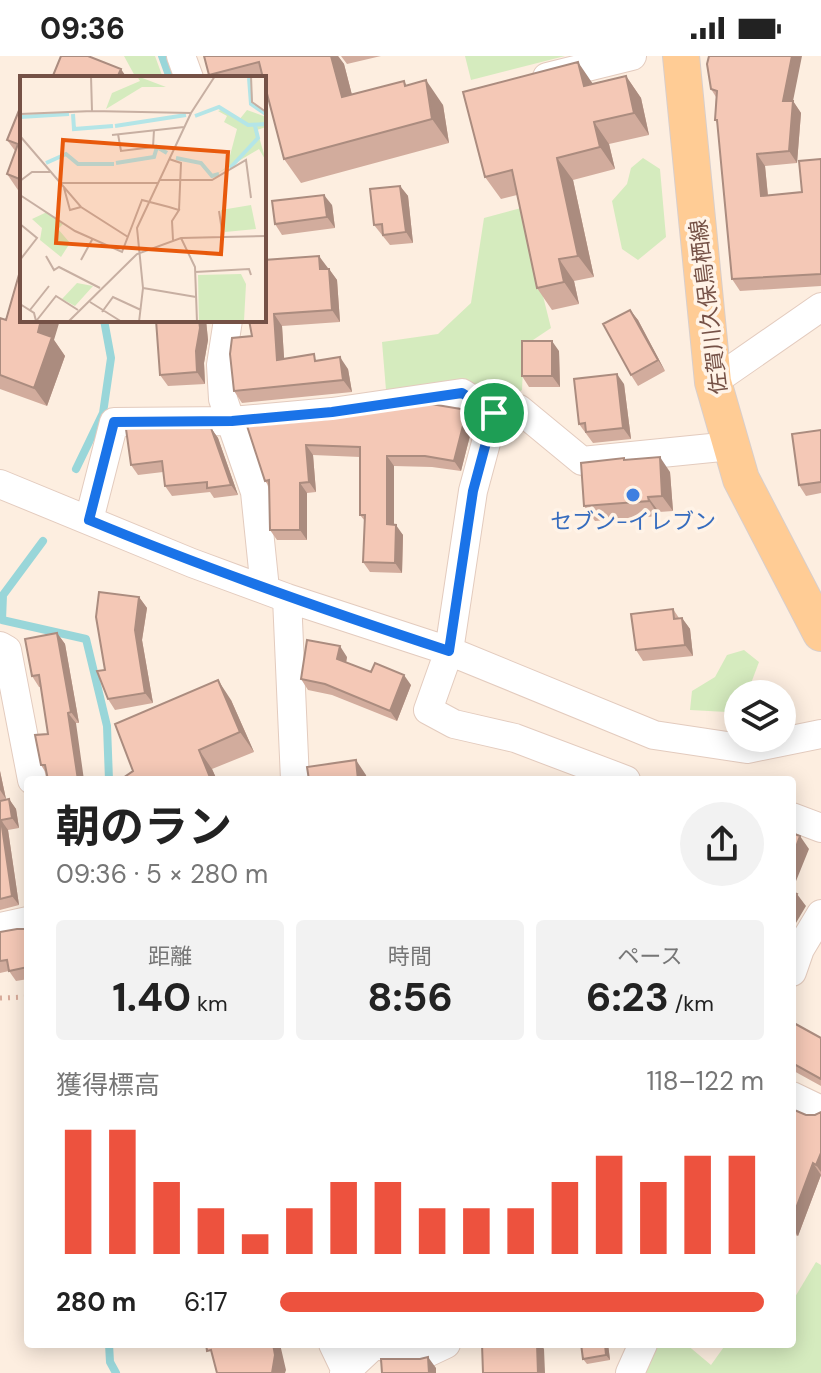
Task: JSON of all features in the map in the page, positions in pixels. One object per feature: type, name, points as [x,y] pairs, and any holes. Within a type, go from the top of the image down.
[{"type":"main road","name":"佐賀川久保鳥栖線","points":[[681,56],[713,382],[741,479],[821,633]]},
{"type":"street","points":[[181,56],[188,76]]},
{"type":"street","points":[[518,84],[632,56]]},
{"type":"street","points":[[713,382],[821,307]]},
{"type":"street","points":[[228,322],[221,365],[223,399],[255,492],[276,594],[295,776]]},
{"type":"street","points":[[89,520],[114,422],[232,421],[332,412],[462,393],[494,413],[519,409],[582,461],[731,446]]},
{"type":"street","points":[[494,413],[473,491],[449,651],[428,710],[454,724],[515,738],[615,776]]},
{"type":"street","points":[[0,484],[276,594],[449,651],[654,735],[747,749],[821,734]]},
{"type":"street","points":[[0,646],[7,650],[31,776]]},
{"type":"street","points":[[796,819],[821,828]]},
{"type":"street","points":[[796,960],[821,914]]},
{"type":"street","points":[[0,927],[24,922]]},
{"type":"street","points":[[796,1098],[821,1110]]},
{"type":"street","points":[[335,1348],[345,1372],[371,1348]]},
{"type":"street","points":[[389,1348],[392,1353],[427,1353],[438,1348]]},
{"type":"street","points":[[630,1373],[641,1348]]},
{"type":"path","points":[[0,998],[24,997]]},
{"type":"green space","points":[[124,56],[155,56],[162,76],[135,76]]},
{"type":"green space","points":[[465,56],[565,56],[471,80]]},
{"type":"green space","points":[[643,158],[660,169],[666,237],[638,260],[622,249],[612,201],[627,184],[631,168]]},
{"type":"green space","points":[[521,208],[551,328],[524,346],[522,390],[508,400],[464,384],[386,390],[382,342],[438,334],[471,303],[484,218]]},
{"type":"green space","points":[[744,650],[759,662],[752,680],[724,680],[724,712],[690,710],[692,691],[715,677],[727,655]]},
{"type":"green space","points":[[816,1262],[821,1265],[821,1373],[645,1373],[656,1348],[691,1348],[711,1365],[723,1348],[796,1348],[796,1295]]},
{"type":"building","points":[[61,56],[88,56],[121,69],[118,76],[53,76]]},
{"type":"building","points":[[204,56],[331,56],[342,97],[404,81],[405,86],[426,80],[432,119],[284,159],[266,90],[266,76],[262,76],[259,62],[209,75]]},
{"type":"building","points":[[709,56],[792,56],[783,101],[793,101],[789,151],[757,154],[761,196],[802,192],[799,161],[821,159],[821,274],[732,279],[715,120],[717,91],[711,89],[707,64]]},
{"type":"building","points":[[578,62],[584,86],[626,76],[634,113],[594,122],[600,147],[557,158],[578,256],[559,259],[564,282],[537,288],[512,170],[485,177],[463,92]]},
{"type":"building","points":[[20,108],[20,179],[7,174],[18,144],[7,140]]},
{"type":"building","points":[[400,186],[406,232],[383,235],[382,224],[374,225],[370,189]]},
{"type":"building","points":[[324,195],[327,217],[275,224],[272,201]]},
{"type":"building","points":[[319,256],[320,269],[329,269],[332,310],[274,314],[277,360],[314,354],[315,361],[340,357],[343,380],[234,391],[230,354],[232,338],[252,336],[249,322],[266,322],[266,260]]},
{"type":"building","points":[[20,271],[20,322],[40,322],[38,332],[52,337],[34,388],[0,375],[0,318],[6,320]]},
{"type":"building","points":[[630,310],[658,360],[631,375],[603,324]]},
{"type":"building","points":[[156,322],[199,322],[197,372],[160,375]]},
{"type":"building","points":[[522,341],[552,341],[552,376],[522,376]]},
{"type":"building","points":[[617,374],[623,428],[586,432],[585,423],[579,424],[574,379]]},
{"type":"building","points":[[431,404],[467,410],[454,461],[425,456],[387,456],[387,524],[396,525],[395,563],[363,562],[365,515],[360,515],[360,447],[306,445],[309,482],[300,483],[300,530],[270,530],[269,480],[265,481],[247,426],[327,419]]},
{"type":"building","points":[[211,428],[231,485],[207,488],[207,482],[165,486],[162,461],[131,465],[126,429]]},
{"type":"building","points":[[821,430],[821,482],[799,485],[792,434]]},
{"type":"building","points":[[660,457],[662,496],[648,497],[649,501],[584,506],[581,463]]},
{"type":"building","points":[[99,592],[139,597],[135,630],[145,693],[108,699],[97,671],[105,670],[96,617]]},
{"type":"building","points":[[673,609],[674,619],[682,618],[685,645],[636,650],[631,614]]},
{"type":"building","points":[[57,633],[71,712],[68,713],[77,776],[47,776],[45,765],[41,765],[35,735],[48,734],[39,675],[32,676],[25,639]]},
{"type":"building","points":[[307,640],[340,646],[337,659],[371,672],[375,663],[404,675],[390,711],[325,684],[301,679]]},
{"type":"building","points":[[218,680],[240,732],[199,750],[209,776],[126,776],[133,771],[115,724]]},
{"type":"building","points":[[356,760],[358,776],[308,776],[307,767]]},
{"type":"building","points":[[9,799],[12,818],[1,820],[12,896],[0,899],[0,801]]},
{"type":"building","points":[[24,929],[24,968],[9,971],[7,960],[0,961],[0,932]]},
{"type":"building","points":[[796,1024],[821,1038],[821,1079],[796,1065]]},
{"type":"building","points":[[796,1111],[806,1115],[821,1112],[821,1153],[816,1165],[813,1163],[796,1208]]},
{"type":"building","points":[[207,1348],[274,1348],[272,1373],[217,1373],[211,1350],[207,1351]]},
{"type":"building","points":[[482,1348],[537,1348],[538,1373],[483,1373]]},
{"type":"building","points":[[582,1348],[605,1348],[606,1355],[583,1359]]},
{"type":"building","points":[[428,1357],[429,1373],[382,1373],[381,1359]]},
{"type":"waterway","points":[[162,56],[169,76]]},
{"type":"waterway","points":[[76,469],[103,413],[111,358],[104,322]]},
{"type":"waterway","points":[[43,541],[3,595],[2,620],[86,639],[107,726],[109,776]]},
{"type":"waterway","points":[[109,1348],[110,1362],[116,1373]]},
{"type":"place","name":"セブン-イレブン","points":[[633,495]]},
{"type":"route","points":[[462,393],[494,413],[473,491],[449,651],[287,598],[89,520],[114,422],[232,421],[332,412],[418,397],[462,393]]}]
